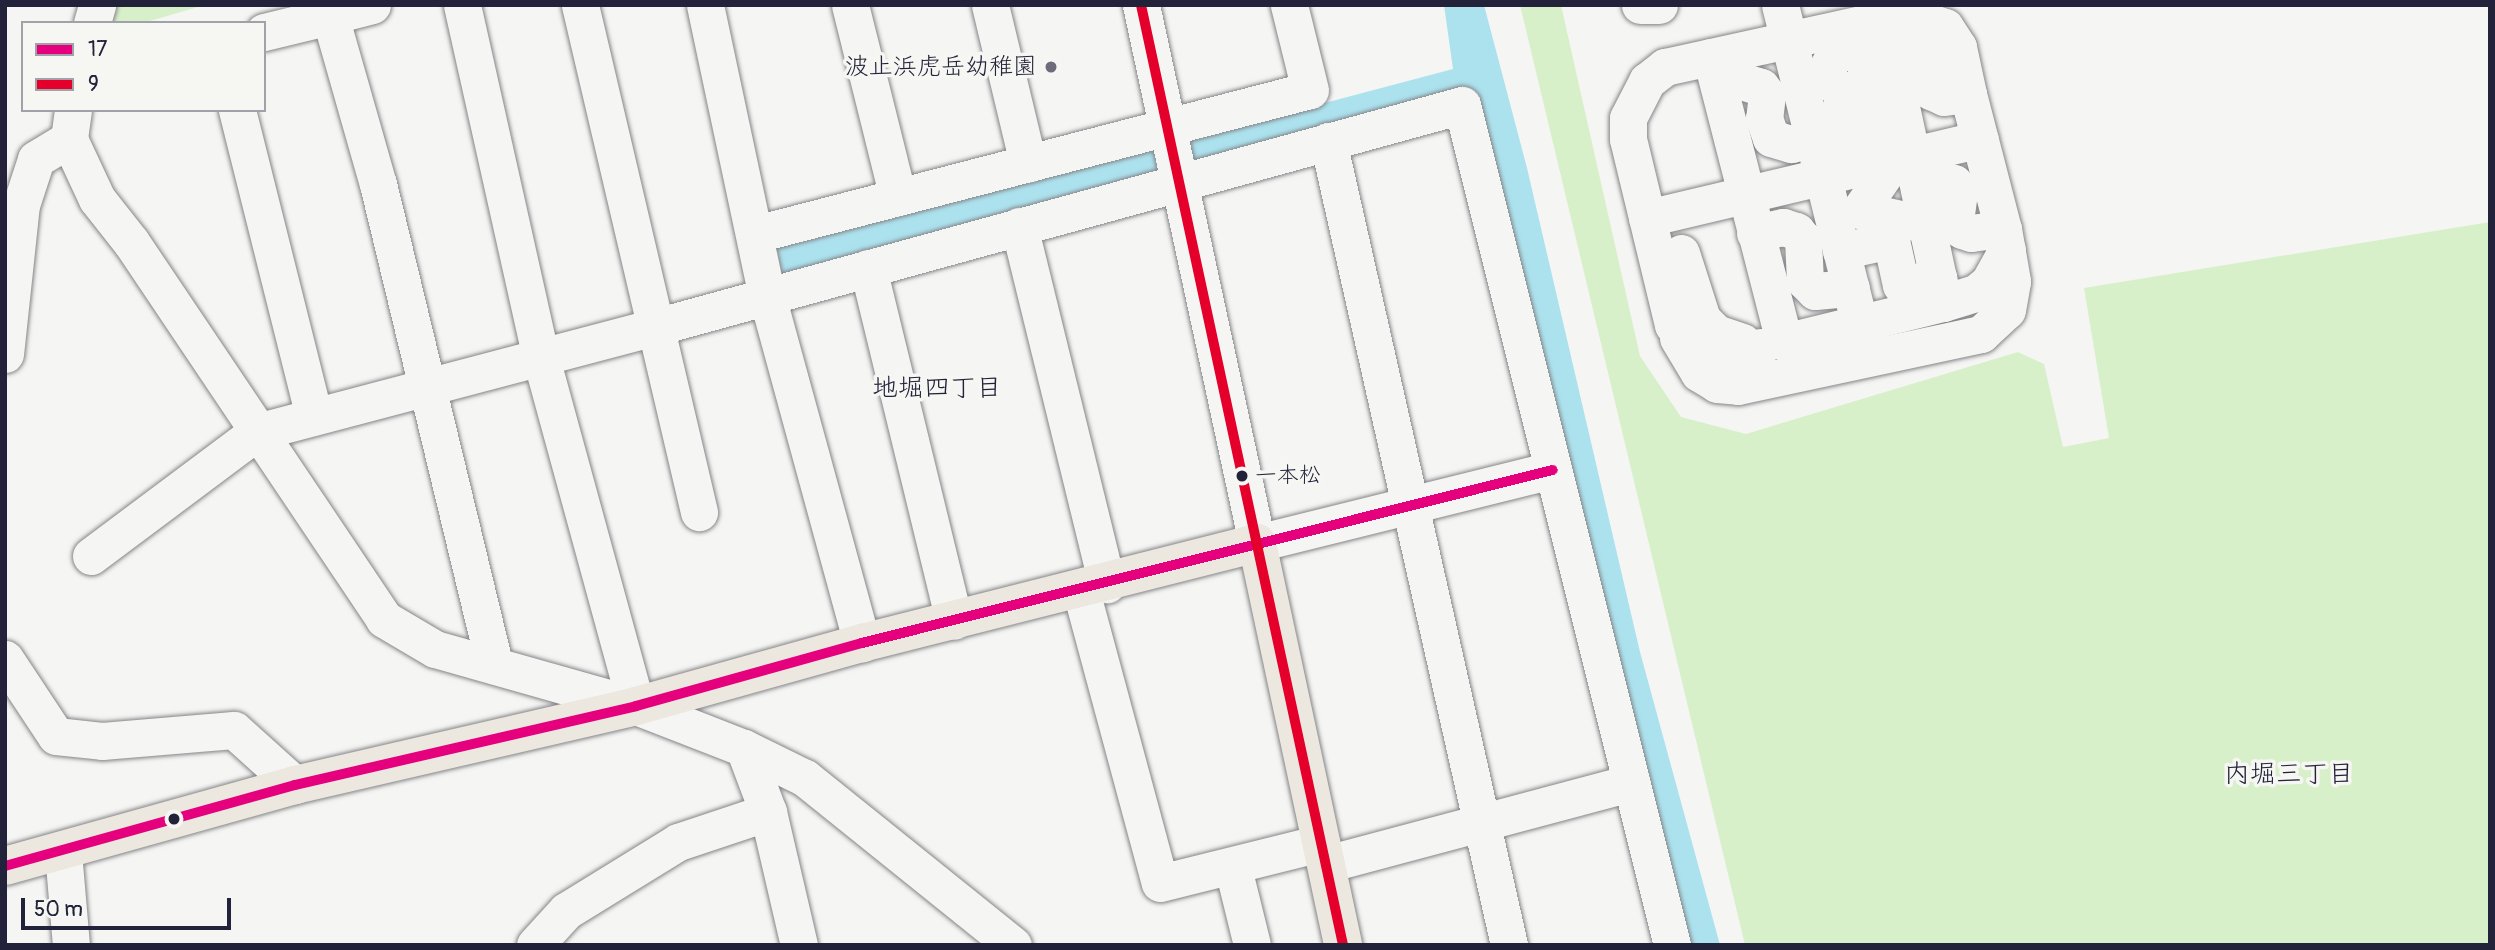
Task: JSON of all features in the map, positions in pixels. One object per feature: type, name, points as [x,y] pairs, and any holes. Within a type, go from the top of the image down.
[{"type":"main road","points":[[5,866],[63,852],[295,785],[636,706],[862,643],[1094,588],[1257,543],[1343,945]]},
{"type":"street","points":[[266,32],[372,5]]},
{"type":"street","points":[[462,5],[541,358],[636,706]]},
{"type":"street","points":[[580,5],[652,328],[699,512]]},
{"type":"street","points":[[705,5],[756,233],[767,296],[862,643]]},
{"type":"street","points":[[850,5],[898,197]]},
{"type":"street","points":[[990,5],[1028,163]]},
{"type":"street","points":[[1141,5],[1181,180],[1257,543],[1553,470]]},
{"type":"street","points":[[756,233],[1310,90],[1289,5]]},
{"type":"street","points":[[1640,5],[1658,5]]},
{"type":"street","points":[[1780,5],[1855,305]]},
{"type":"street","points":[[1804,102],[1851,91],[1890,50],[1906,14],[1945,27],[1958,47],[2005,239],[2012,281],[2007,310],[1981,334],[1771,382],[1717,384],[1699,373],[1685,356],[1673,325],[1651,130],[1654,107],[1679,75],[1709,68],[1789,41],[1890,50]]},
{"type":"street","points":[[330,16],[427,388],[494,665]]},
{"type":"street","points":[[1890,50],[1908,166],[1928,225],[1940,291]]},
{"type":"street","points":[[1709,68],[1761,87],[1767,95],[1764,118],[1771,138],[1791,144],[1814,139]]},
{"type":"street","points":[[1709,68],[1755,233],[1772,345]]},
{"type":"street","points":[[91,556],[257,432],[652,328],[1181,180],[1462,105],[1672,945]]},
{"type":"street","points":[[238,112],[314,416]]},
{"type":"street","points":[[5,354],[21,205],[36,159],[71,124],[97,199],[384,619],[436,649],[636,706],[744,748],[805,778],[1013,945]]},
{"type":"street","points":[[1659,215],[1822,176],[1908,166],[1980,139]]},
{"type":"street","points":[[1328,141],[1509,945]]},
{"type":"street","points":[[1908,166],[1860,210],[1928,225]]},
{"type":"street","points":[[1908,166],[1954,183],[1959,191],[1955,221],[1962,230],[2005,239]]},
{"type":"street","points":[[1659,215],[1702,319],[1716,333],[1772,345]]},
{"type":"street","points":[[1018,226],[1094,588],[1160,883],[1324,854],[1482,821],[1632,783]]},
{"type":"street","points":[[1755,233],[1783,227],[1796,231],[1803,239],[1805,281],[1815,291],[1855,305]]},
{"type":"street","points":[[1842,251],[1891,240],[1901,285],[1976,293],[1989,282],[2005,239]]},
{"type":"street","points":[[867,268],[954,621]]},
{"type":"street","points":[[1673,325],[1698,348],[1719,354],[1772,345],[1855,305],[1940,291]]},
{"type":"street","points":[[5,659],[56,736],[102,741],[234,730],[295,785]]},
{"type":"street","points":[[744,748],[768,812],[799,945]]},
{"type":"street","points":[[534,945],[566,911],[678,842],[768,812]]},
{"type":"street","points":[[63,852],[71,945]]},
{"type":"street","points":[[1233,868],[1252,945]]},
{"type":"green space","points":[[106,5],[205,5],[150,21],[102,21]]},
{"type":"green space","points":[[1520,5],[1561,5],[1640,356],[1681,417],[1746,434],[2018,352],[2044,364],[2063,447],[2109,438],[2084,288],[2490,222],[2490,945],[1745,945]]},
{"type":"water","points":[[1444,5],[1484,5],[1527,168],[1640,652],[1720,945],[1679,945],[1462,97],[782,277],[777,248],[1453,69]]},
{"type":"transit line","name":"9","points":[[1141,5],[1343,945]]},
{"type":"transit line","name":"17","points":[[5,866],[295,785],[636,706],[862,643],[1553,470]]},
{"type":"place","name":"波止浜虎岳幼稚園","points":[[1051,67]]},
{"type":"place","name":"一本松","points":[[1242,476]]},
{"type":"district","name":"地堀四丁目","points":[[937,389]]},
{"type":"district","name":"内堀三丁目","points":[[2289,775]]}]
